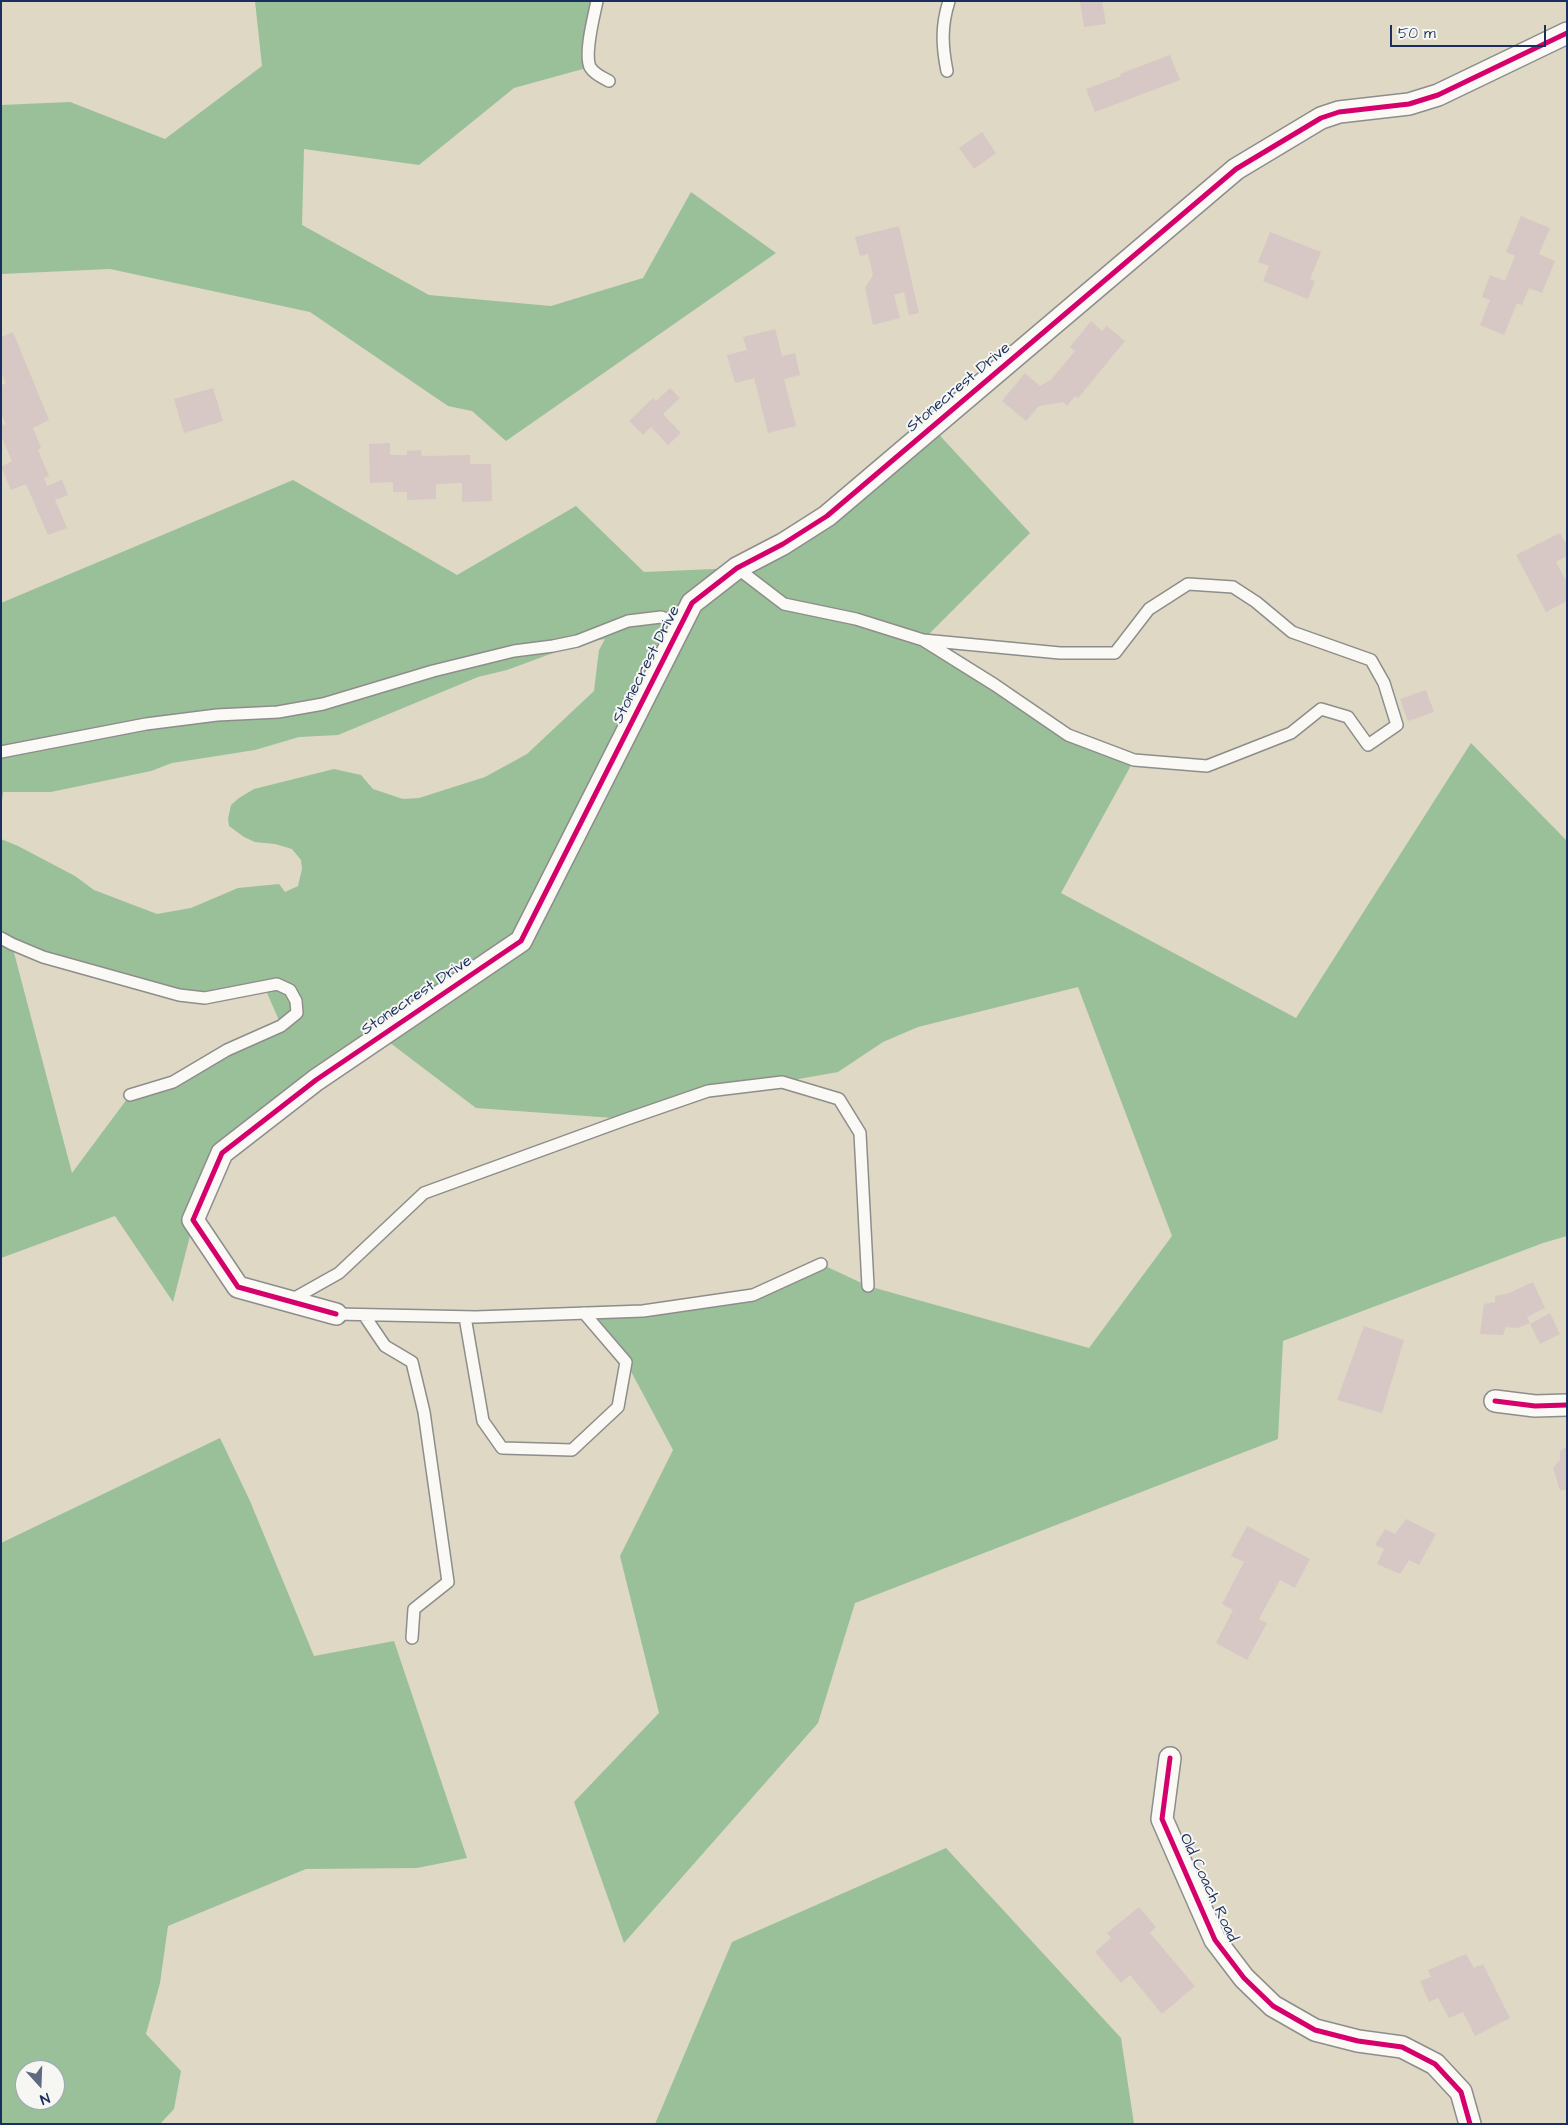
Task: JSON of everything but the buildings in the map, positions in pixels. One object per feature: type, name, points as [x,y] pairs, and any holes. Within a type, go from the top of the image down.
[{"type":"street","name":"Stonecrest Drive","points":[[336,1314],[238,1287],[194,1220],[222,1153],[316,1080],[521,941],[692,603],[737,568],[783,544],[827,516],[1236,169],[1320,118],[1339,112],[1409,104],[1438,95],[1567,33]]},
{"type":"street","points":[[1495,1401],[1536,1406],[1567,1405]]},
{"type":"street","name":"Old Coach Road","points":[[1170,1758],[1162,1819],[1215,1940],[1244,1978],[1273,2006],[1315,2030],[1358,2041],[1402,2047],[1435,2064],[1461,2092],[1470,2124]]},
{"type":"lane","points":[[597,1],[589,54],[590,66],[598,75],[609,81]]},
{"type":"lane","points":[[947,71],[942,45],[942,25],[949,1]]},
{"type":"lane","points":[[737,568],[784,604],[856,620],[923,640],[1060,653],[1115,654],[1148,610],[1188,584],[1233,587],[1256,602],[1292,632],[1371,660],[1384,683],[1397,725],[1368,745],[1348,717],[1321,708],[1291,733],[1207,766],[1134,760],[1068,735],[995,685],[923,640]]},
{"type":"lane","points":[[1,752],[146,724],[217,715],[278,712],[323,704],[433,671],[514,651],[577,641],[628,620],[661,618],[681,624]]},
{"type":"lane","points":[[1,938],[43,957],[179,995],[205,998],[277,984],[290,990],[296,1001],[297,1013],[281,1026],[227,1050],[173,1082],[130,1095]]},
{"type":"lane","points":[[289,1301],[339,1273],[424,1193],[627,1119],[708,1092],[782,1082],[839,1099],[860,1133],[868,1286]]},
{"type":"lane","points":[[336,1314],[465,1317],[643,1311],[754,1295],[821,1264]]},
{"type":"lane","points":[[465,1317],[483,1421],[502,1448],[572,1450],[618,1407],[626,1362],[584,1313]]},
{"type":"lane","points":[[364,1315],[384,1346],[412,1362],[424,1412],[448,1582],[414,1609],[412,1638]]},
{"type":"green space","points":[[255,1],[597,1],[590,67],[514,88],[419,165],[304,149],[302,225],[429,295],[551,306],[643,278],[691,192],[776,253],[506,441],[472,411],[448,406],[310,312],[110,269],[1,274],[1,105],[70,102],[165,139],[262,66]]},
{"type":"green space","points":[[932,427],[1030,533],[923,640],[1068,735],[1134,760],[1061,893],[1296,1018],[1471,743],[1567,841],[1567,1236],[1543,1243],[1283,1341],[1278,1439],[855,1603],[818,1723],[624,1943],[574,1802],[659,1713],[620,1556],[673,1450],[626,1362],[584,1313],[753,1295],[821,1264],[868,1286],[1089,1348],[1172,1236],[1078,987],[918,1027],[883,1042],[838,1072],[782,1082],[708,1091],[627,1119],[476,1108],[381,1036],[222,1153],[194,1220],[173,1302],[115,1216],[1,1258],[1,839],[75,876],[94,890],[157,914],[191,908],[238,888],[279,884],[285,892],[298,886],[302,869],[301,860],[292,849],[275,844],[255,842],[244,837],[229,826],[228,819],[231,805],[239,798],[254,789],[334,769],[361,775],[373,789],[403,799],[419,798],[485,777],[527,754],[594,691],[599,650],[605,639],[580,643],[507,670],[478,677],[338,735],[299,737],[255,750],[172,763],[151,771],[51,792],[3,792],[1,810],[1,603],[293,480],[457,575],[576,506],[644,572],[737,568],[783,544]],"holes":[[[12,945],[205,998],[264,986],[281,1025],[173,1082],[130,1095],[72,1173]]]},
{"type":"green space","points":[[220,1438],[250,1501],[314,1656],[394,1641],[467,1858],[417,1868],[306,1869],[168,1926],[160,1983],[146,2034],[181,2071],[174,2109],[160,2124],[1,2124],[1,1543]]},
{"type":"green space","points":[[946,1848],[1121,2038],[1134,2124],[655,2124],[732,1942]]},
{"type":"cycle path","points":[[336,1314],[238,1287],[193,1220],[222,1153],[316,1080],[521,941],[692,603],[737,568],[783,544],[827,516],[1236,169],[1321,118],[1339,112],[1409,104],[1438,95],[1567,33]]},
{"type":"cycle path","points":[[1495,1401],[1535,1406],[1567,1405]]},
{"type":"cycle path","points":[[1170,1758],[1162,1819],[1215,1940],[1244,1978],[1273,2006],[1315,2030],[1358,2041],[1402,2047],[1435,2064],[1461,2092],[1470,2124]]}]
